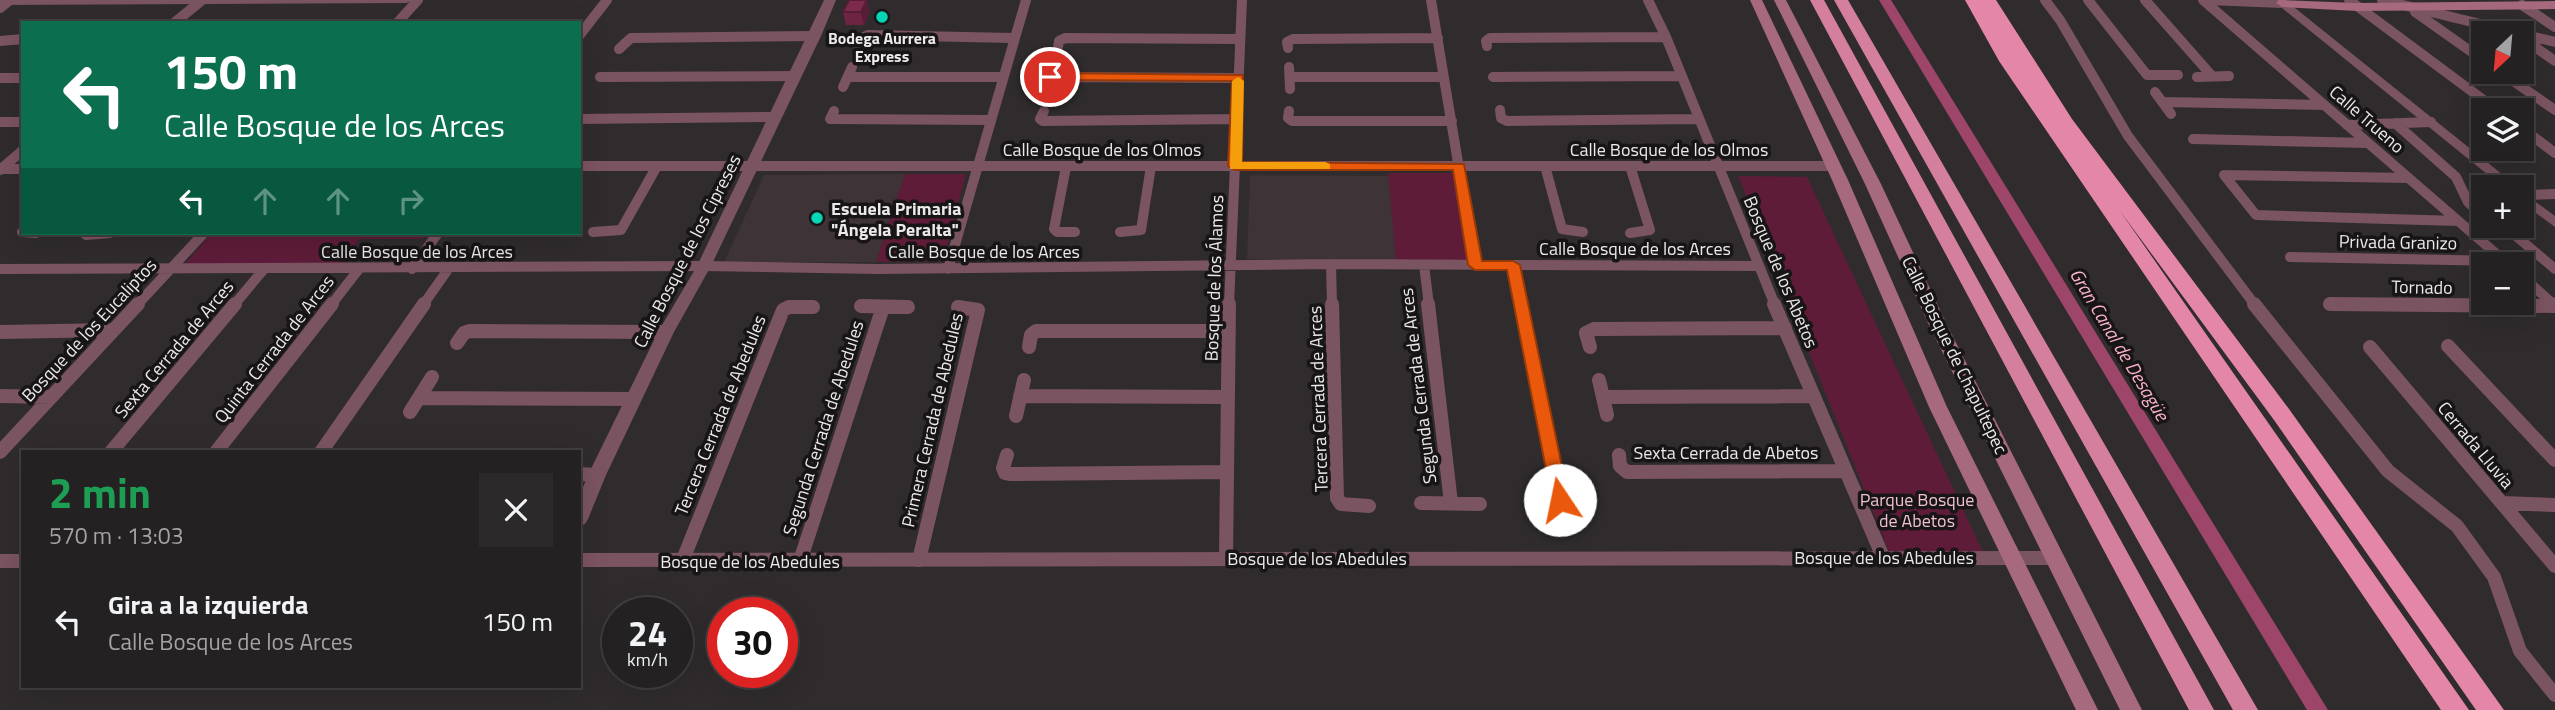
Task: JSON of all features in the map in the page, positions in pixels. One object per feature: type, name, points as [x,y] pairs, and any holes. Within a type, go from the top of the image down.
[{"type":"highway","points":[[1816,0],[2202,710]]},
{"type":"highway","points":[[1840,0],[2246,710]]},
{"type":"highway","points":[[1973,0],[2015,72],[2456,710]]},
{"type":"highway","points":[[1988,0],[2004,30],[2096,165],[2211,318],[2491,710]]},
{"type":"main road","name":"Calle Bosque de Chapultepec","points":[[1756,0],[1834,166],[1938,407],[2087,710]]},
{"type":"main road","name":"Calle Bosque de Chapultepec","points":[[1780,0],[2131,710]]},
{"type":"main road","points":[[2280,2],[2478,2],[2522,5],[2554,2]]},
{"type":"street","points":[[5,3],[407,0]]},
{"type":"street","points":[[399,21],[418,0]]},
{"type":"street","points":[[581,33],[607,0]]},
{"type":"street","name":"Calle Bosque de los Cipreses","points":[[581,514],[597,474],[666,331],[704,266],[830,0]]},
{"type":"street","points":[[948,268],[1026,0]]},
{"type":"street","name":"Bosque de los Álamos","points":[[1226,558],[1230,265],[1237,120],[1232,78],[1242,0]]},
{"type":"street","points":[[1431,0],[1475,265]]},
{"type":"street","name":"Bosque de los Abetos","points":[[1648,0],[1666,37],[1758,266],[1883,557]]},
{"type":"street","points":[[2045,0],[2060,20],[2128,136],[2274,331],[2388,471],[2457,526],[2494,577],[2520,652],[2555,695]]},
{"type":"street","points":[[2088,0],[2147,75],[2178,75]]},
{"type":"street","points":[[2145,0],[2212,76]]},
{"type":"street","points":[[2205,0],[2280,2],[2496,175]]},
{"type":"street","name":"Calle Trueno","points":[[2205,0],[2493,252]]},
{"type":"street","points":[[2382,0],[2471,21]]},
{"type":"street","points":[[176,21],[201,1]]},
{"type":"street","points":[[2353,3],[2481,98]]},
{"type":"street","points":[[2403,3],[2471,51]]},
{"type":"street","points":[[2522,5],[2555,27]]},
{"type":"street","points":[[619,49],[631,38],[815,36]]},
{"type":"street","points":[[858,48],[862,38],[868,36],[1013,38]]},
{"type":"street","points":[[1487,47],[1486,41],[1490,38],[1666,37]]},
{"type":"street","points":[[2534,37],[2555,42]]},
{"type":"street","points":[[1058,47],[1059,41],[1065,38],[1236,39]]},
{"type":"street","points":[[1288,48],[1287,42],[1293,39],[1438,38]]},
{"type":"street","points":[[0,41],[21,39]]},
{"type":"street","points":[[2534,44],[2552,56]]},
{"type":"street","points":[[606,68],[596,81],[795,76]]},
{"type":"street","points":[[1048,88],[1051,72],[1232,78]]},
{"type":"street","points":[[1290,89],[1289,72],[1444,77]]},
{"type":"street","points":[[1493,78],[1681,76]]},
{"type":"street","points":[[2197,76],[2229,76]]},
{"type":"street","points":[[848,77],[1003,77]]},
{"type":"street","points":[[0,78],[21,78]]},
{"type":"street","points":[[2517,84],[2555,110]]},
{"type":"street","points":[[2155,92],[2171,114]]},
{"type":"street","points":[[2162,102],[2324,105]]},
{"type":"street","points":[[1500,110],[1501,118],[1507,121],[1698,119]]},
{"type":"street","points":[[834,111],[830,119],[990,120]]},
{"type":"street","points":[[1044,111],[1040,119],[1044,121],[1237,120]]},
{"type":"street","points":[[1289,111],[1288,118],[1292,121],[1452,121]]},
{"type":"street","points":[[581,120],[774,117]]},
{"type":"street","points":[[0,122],[21,121]]},
{"type":"street","points":[[2347,125],[2431,121]]},
{"type":"street","points":[[2395,123],[2456,177],[2471,205]]},
{"type":"street","points":[[2534,137],[2555,153]]},
{"type":"street","points":[[2193,139],[2368,143]]},
{"type":"street","points":[[1,169],[21,152]]},
{"type":"street","name":"Calle Bosque de los Olmos","points":[[581,166],[1834,166]]},
{"type":"street","points":[[593,232],[621,230],[657,166]]},
{"type":"street","points":[[1120,232],[1141,230],[1151,166]]},
{"type":"street","points":[[1545,166],[1562,229],[1583,232]]},
{"type":"street","points":[[1630,166],[1650,230],[1630,233]]},
{"type":"street","points":[[1066,167],[1054,229],[1057,232],[1075,232]]},
{"type":"street","points":[[1,169],[21,169]]},
{"type":"street","points":[[2409,178],[2224,175],[2256,215],[2458,221]]},
{"type":"street","points":[[2534,195],[2555,194]]},
{"type":"street","points":[[2534,205],[2555,223]]},
{"type":"street","name":"Bosque de los Eucaliptos","points":[[0,452],[168,268],[202,235]]},
{"type":"street","points":[[412,269],[437,235]]},
{"type":"street","points":[[2518,238],[2555,269]]},
{"type":"street","name":"Privada Granizo","points":[[2290,257],[2471,262]]},
{"type":"street","name":"Calle Bosque de los Arces","points":[[0,269],[264,270],[704,266],[948,268],[1331,264],[1758,266]]},
{"type":"street","name":"Tercera Cerrada de Arces","points":[[1331,264],[1337,498],[1341,504],[1368,506]]},
{"type":"street","name":"Segunda Cerrada de Arces","points":[[1424,265],[1451,503]]},
{"type":"street","points":[[1513,265],[1560,500],[1559,503],[1538,504]]},
{"type":"street","points":[[322,450],[449,268]]},
{"type":"street","name":"Quinta Cerrada de Arces","points":[[218,450],[359,269]]},
{"type":"street","name":"Sexta Cerrada de Arces","points":[[113,450],[264,270]]},
{"type":"street","points":[[2534,287],[2555,306]]},
{"type":"street","points":[[2540,293],[2555,293]]},
{"type":"street","name":"Tornado","points":[[2330,304],[2555,306]]},
{"type":"street","name":"Segunda Cerrada de Abedules","points":[[861,306],[908,307]]},
{"type":"street","name":"Tercera Cerrada de Abedules","points":[[682,562],[783,310],[789,307],[813,307]]},
{"type":"street","name":"Segunda Cerrada de Abedules","points":[[800,561],[883,307]]},
{"type":"street","name":"Primera Cerrada de Abedules","points":[[919,560],[978,310],[958,307]]},
{"type":"street","points":[[1590,346],[1586,333],[1594,329],[1785,328]]},
{"type":"street","points":[[0,332],[112,330]]},
{"type":"street","points":[[457,343],[464,333],[470,331],[666,331]]},
{"type":"street","points":[[1029,347],[1031,335],[1036,331],[1229,331]]},
{"type":"street","points":[[2448,346],[2555,460]]},
{"type":"street","name":"Cerrada Lluvia","points":[[2370,347],[2555,566]]},
{"type":"street","points":[[410,412],[432,377]]},
{"type":"street","points":[[1016,416],[1024,380]]},
{"type":"street","points":[[1599,380],[1607,415]]},
{"type":"street","points":[[1020,396],[1228,397]]},
{"type":"street","points":[[1602,397],[1814,396]]},
{"type":"street","points":[[0,397],[51,397]]},
{"type":"street","points":[[419,397],[634,399]]},
{"type":"street","points":[[1007,455],[1003,468],[1005,473],[1011,474],[1227,471]]},
{"type":"street","name":"Sexta Cerrada de Abetos","points":[[1619,455],[1620,466],[1627,471],[1846,471]]},
{"type":"street","points":[[581,474],[597,474]]},
{"type":"street","name":"Segunda Cerrada de Arces","points":[[1421,503],[1480,504]]},
{"type":"street","points":[[2502,503],[2555,505]]},
{"type":"street","name":"Bosque de los Abedules","points":[[581,560],[682,562],[1226,558],[2055,558]]},
{"type":"street","points":[[0,561],[21,561]]},
{"type":"shaded area","name":"Escuela Primaria \"Ángela Peralta\"","points":[[905,174],[876,262],[724,262],[764,175]]},
{"type":"shaded area","points":[[1250,175],[1389,176],[1396,260],[1247,259]]},
{"type":"green space","points":[[1388,173],[1453,173],[1467,261],[1396,260]]},
{"type":"green space","points":[[905,174],[966,174],[943,261],[876,262]]},
{"type":"green space","name":"Parque Bosque de Abetos","points":[[1738,176],[1807,177],[1983,552],[1889,551]]},
{"type":"green space","points":[[210,235],[425,235],[422,239],[360,239],[340,264],[184,265]]},
{"type":"building","points":[[849,0],[867,0],[861,12],[843,12]]},
{"type":"waterway","name":"Gran Canal de Desagüe","points":[[1885,0],[2318,710]]},
{"type":"slow traffic","points":[[1238,81],[1235,166],[1325,166]]},
{"type":"place","name":"Bodega Aurrera Express","points":[[882,17]]},
{"type":"place","name":"Escuela Primaria \"Ángela Peralta\"","points":[[817,218]]},
{"type":"route","points":[[1050,77],[1238,78],[1235,166],[1459,166],[1475,265],[1513,265],[1560,500]]}]
